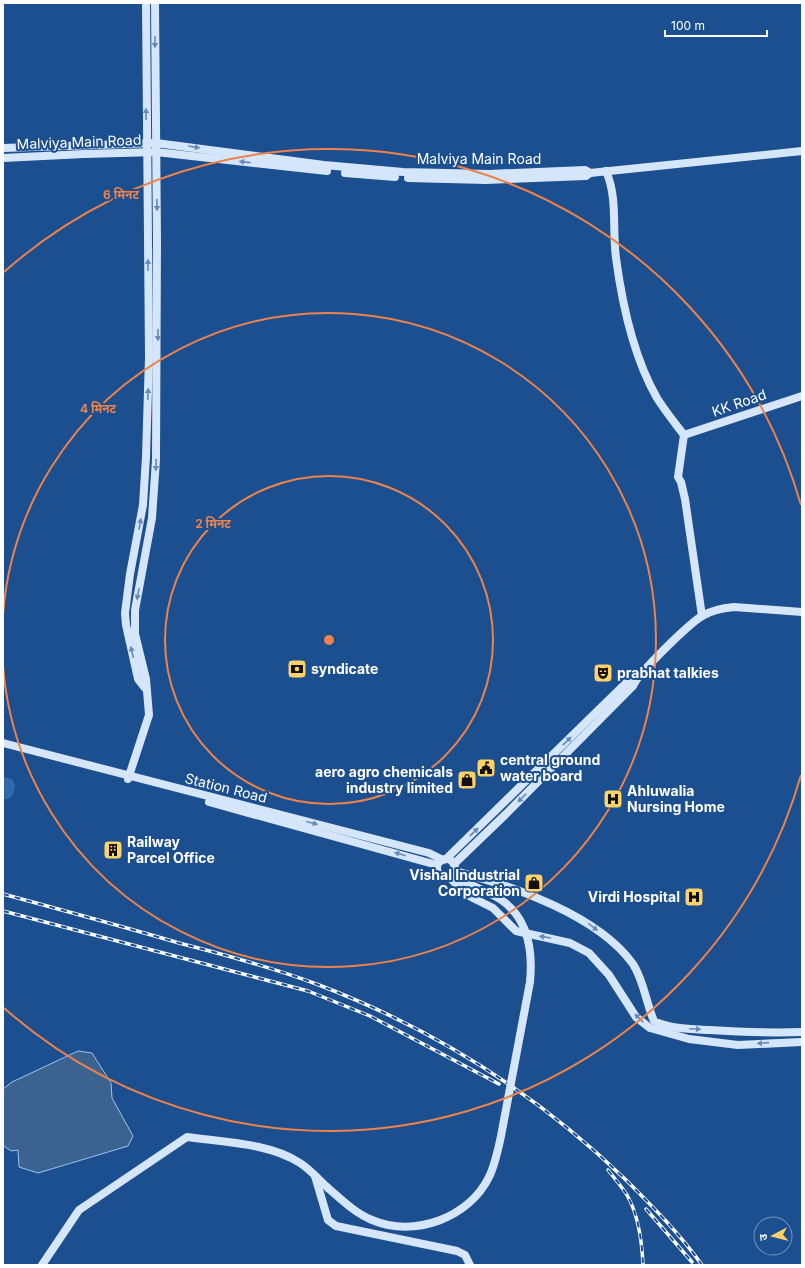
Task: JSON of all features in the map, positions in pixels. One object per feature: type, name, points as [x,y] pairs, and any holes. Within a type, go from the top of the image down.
[{"type":"street","points":[[129,778],[149,715],[145,688],[146,679],[135,634],[135,610],[152,518],[155,486],[158,359],[152,153],[146,143],[146,3]]},
{"type":"street","points":[[145,688],[138,679],[126,625],[125,613],[130,574],[143,505],[146,457],[152,153],[156,143],[155,3]]},
{"type":"street","name":"Malviya Main Road","points":[[3,148],[156,143],[323,168]]},
{"type":"street","points":[[323,168],[437,179],[541,175],[586,176],[590,173],[606,171],[802,151]]},
{"type":"street","name":"Malviya Main Road","points":[[3,158],[152,153],[323,168]]},
{"type":"street","points":[[606,171],[612,184],[616,257],[631,332],[639,358],[657,397],[684,435],[678,477],[681,482],[685,498],[702,616]]},
{"type":"street","name":"KK Road","points":[[684,435],[802,396]]},
{"type":"street","points":[[636,679],[628,681],[442,861],[438,873],[444,877],[452,872],[633,686],[636,679],[690,625],[702,616],[723,608],[734,607],[802,612]]},
{"type":"street","points":[[3,742],[129,778],[442,861],[452,872],[467,895],[493,908],[516,931],[570,943],[589,953],[609,975],[636,1017],[650,1028],[689,1039],[738,1045],[802,1042]]},
{"type":"street","points":[[3,748],[129,778]]},
{"type":"street","points":[[42,1265],[79,1210],[187,1137],[260,1147],[285,1154],[301,1163],[354,1211],[373,1221],[393,1225],[411,1226],[434,1222],[455,1214],[468,1204],[479,1193],[489,1177],[497,1156],[530,982],[532,961],[531,947],[524,928],[512,910],[501,900],[467,883],[452,872]]},
{"type":"street","points":[[452,872],[511,888],[585,921],[622,950],[633,965],[642,984],[654,1021],[662,1025],[680,1028],[741,1032],[802,1032]]},
{"type":"street","points":[[314,1175],[328,1220],[336,1226],[457,1251],[465,1255],[470,1265]]},
{"type":"shaded area","points":[[3,776],[13,780],[15,786],[13,795],[8,799],[3,799]]},
{"type":"shaded area","points":[[78,1051],[92,1053],[111,1083],[112,1098],[133,1136],[128,1146],[38,1173],[19,1167],[18,1150],[11,1151],[3,1145],[3,1089],[12,1082]]},
{"type":"railway","points":[[3,894],[285,973],[319,985],[403,1022],[483,1067],[557,1120],[626,1180],[675,1232],[702,1265]]},
{"type":"railway","points":[[3,911],[308,991],[370,1016],[499,1084]]},
{"type":"railway","points":[[608,1170],[621,1186],[631,1203],[641,1238],[643,1265]]},
{"type":"railway","points":[[646,1209],[692,1262]]},
{"type":"place","name":"syndicate","points":[[297,669]]},
{"type":"place","name":"prabhat talkies","points":[[603,673]]},
{"type":"place","name":"central ground water board","points":[[486,768]]},
{"type":"place","name":"aero agro chemicals industry limited","points":[[467,780]]},
{"type":"place","name":"Ahluwalia Nursing Home","points":[[613,799]]},
{"type":"place","name":"Railway Parcel Office","points":[[113,850]]},
{"type":"place","name":"Vishal Industrial Corporation","points":[[534,883]]},
{"type":"place","name":"Virdi Hospital","points":[[694,897]]}]
